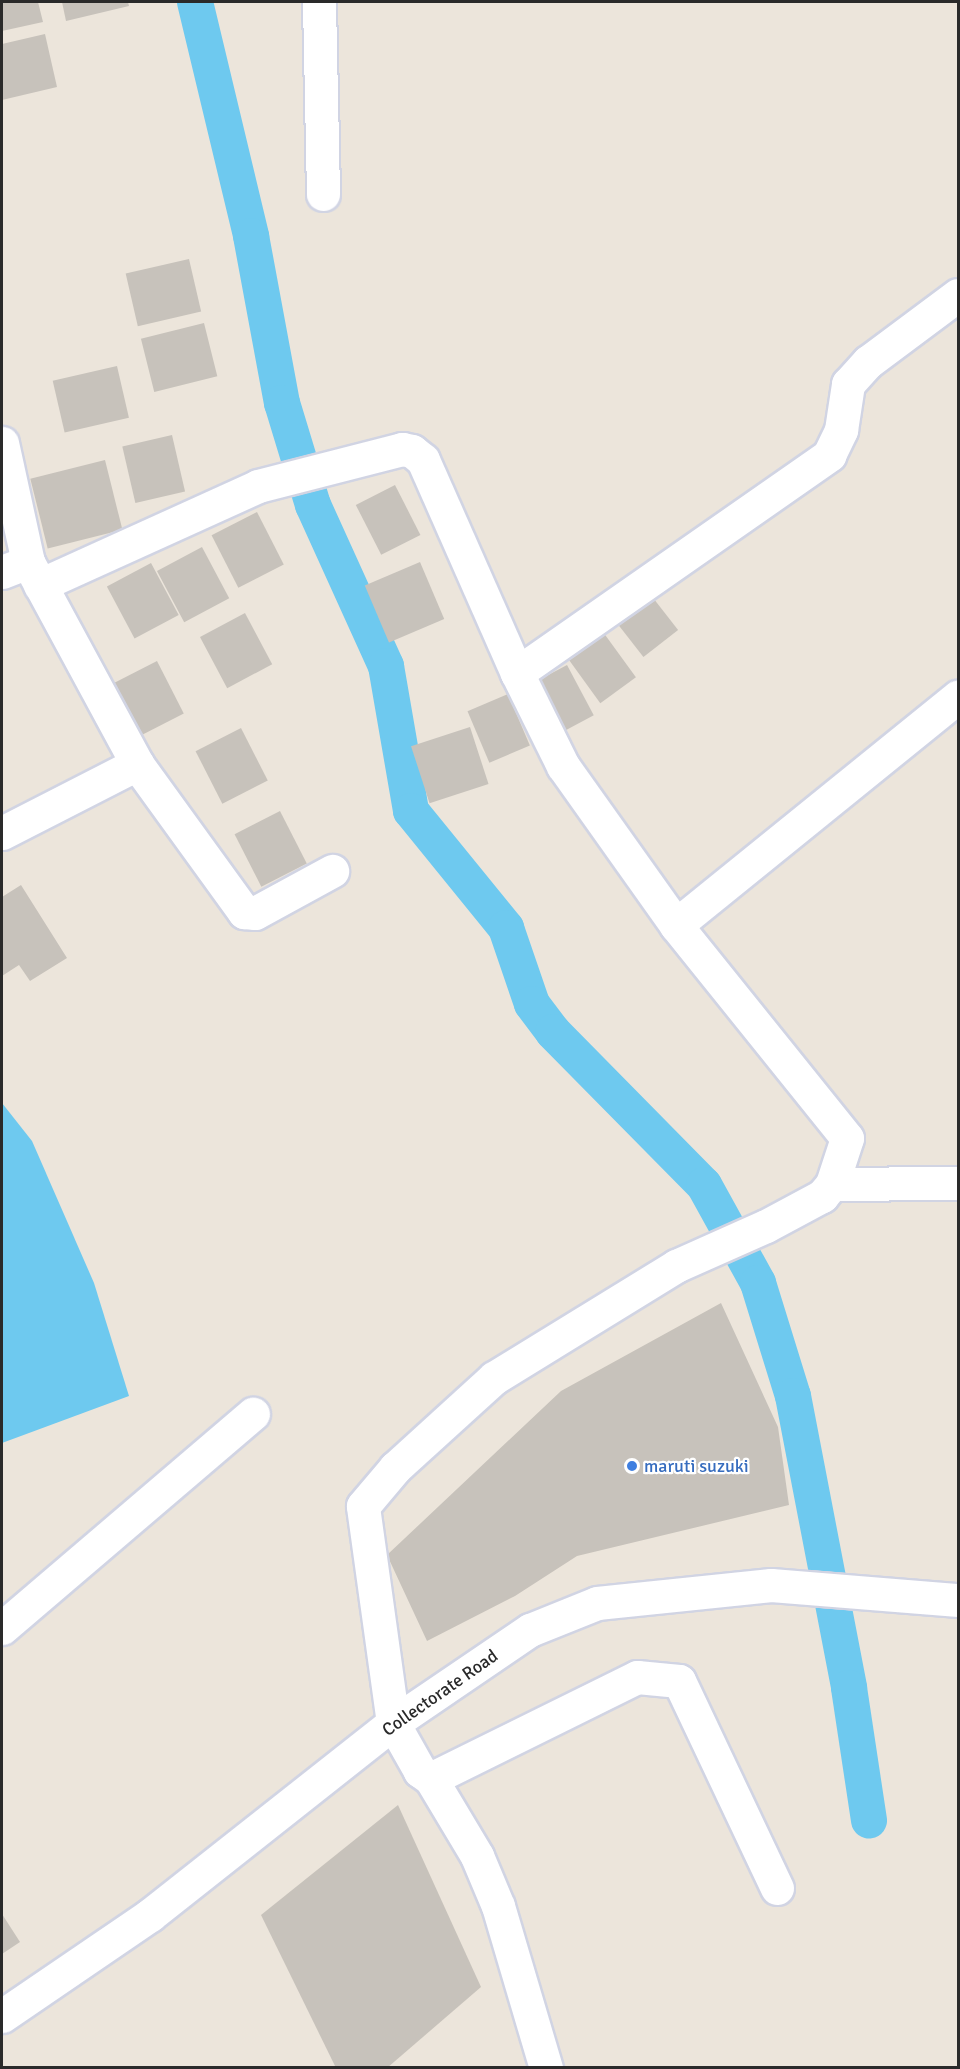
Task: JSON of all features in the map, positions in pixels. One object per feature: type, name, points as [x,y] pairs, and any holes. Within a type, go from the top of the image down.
[{"type":"street","points":[[319,2],[323,194]]},
{"type":"street","points":[[517,673],[828,455],[841,430],[848,384],[868,362],[958,295]]},
{"type":"street","points":[[2,442],[23,573],[137,764],[244,912],[255,913],[332,871]]},
{"type":"street","points":[[23,573],[258,486],[316,473],[402,449],[423,460],[517,673],[563,766],[676,925],[847,1138],[832,1184],[822,1196],[766,1226],[676,1266],[494,1378],[395,1468],[363,1506],[393,1724],[420,1771],[431,1779],[477,1856],[498,1906],[546,2067]]},
{"type":"street","points":[[676,925],[958,697]]},
{"type":"street","points":[[2,833],[137,764]]},
{"type":"street","points":[[832,1184],[958,1183]]},
{"type":"street","points":[[2,1628],[253,1414]]},
{"type":"street","name":"Collectorate Road","points":[[2,2016],[150,1915],[393,1724],[530,1630],[597,1603],[771,1585],[958,1600]]},
{"type":"street","points":[[431,1779],[629,1680],[679,1681],[777,1888]]},
{"type":"water","points":[[2,1103],[32,1141],[94,1283],[129,1396],[2,1443]]},
{"type":"building","points":[[2,2],[38,2],[43,22],[2,31]]},
{"type":"building","points":[[62,2],[128,2],[129,6],[66,21]]},
{"type":"building","points":[[45,34],[57,87],[2,100],[2,44]]},
{"type":"building","points":[[189,259],[201,312],[138,326],[126,274]]},
{"type":"building","points":[[204,323],[217,376],[154,392],[141,339]]},
{"type":"building","points":[[117,366],[129,418],[65,432],[53,381]]},
{"type":"building","points":[[172,435],[185,492],[135,503],[122,446]]},
{"type":"building","points":[[105,460],[122,530],[48,548],[30,479]]},
{"type":"building","points":[[395,485],[420,535],[381,555],[356,505]]},
{"type":"building","points":[[257,512],[284,565],[238,588],[212,535]]},
{"type":"building","points":[[202,547],[229,598],[184,622],[157,571]]},
{"type":"building","points":[[420,562],[444,619],[389,643],[365,585]]},
{"type":"building","points":[[151,563],[179,615],[135,639],[107,586]]},
{"type":"building","points":[[643,585],[678,630],[643,657],[608,612]]},
{"type":"building","points":[[245,613],[272,664],[227,688],[200,637]]},
{"type":"building","points":[[603,632],[636,677],[600,703],[567,658]]},
{"type":"building","points":[[157,661],[184,714],[138,737],[112,684]]},
{"type":"building","points":[[567,665],[594,715],[555,736],[528,686]]},
{"type":"building","points":[[508,694],[530,746],[489,763],[467,711]]},
{"type":"building","points":[[470,727],[489,784],[430,803],[411,746]]},
{"type":"building","points":[[241,728],[268,781],[222,804],[196,751]]},
{"type":"building","points":[[280,811],[307,864],[261,887],[235,834]]},
{"type":"building","points":[[21,885],[67,958],[30,981],[19,965],[2,976],[2,897]]},
{"type":"building","name":"maruti suzuki","points":[[721,1303],[778,1427],[789,1505],[577,1556],[515,1596],[427,1641],[387,1555],[561,1391]]},
{"type":"building","points":[[398,1805],[481,1987],[387,2068],[336,2068],[261,1915]]},
{"type":"building","points":[[2,1914],[20,1942],[2,1954]]},
{"type":"waterway","points":[[195,2],[251,236],[282,403],[313,505],[386,666],[411,811],[506,928],[532,1004],[553,1032],[704,1185],[758,1283],[793,1396],[849,1688],[869,1820]]},
{"type":"place","name":"maruti suzuki","points":[[632,1466]]}]
